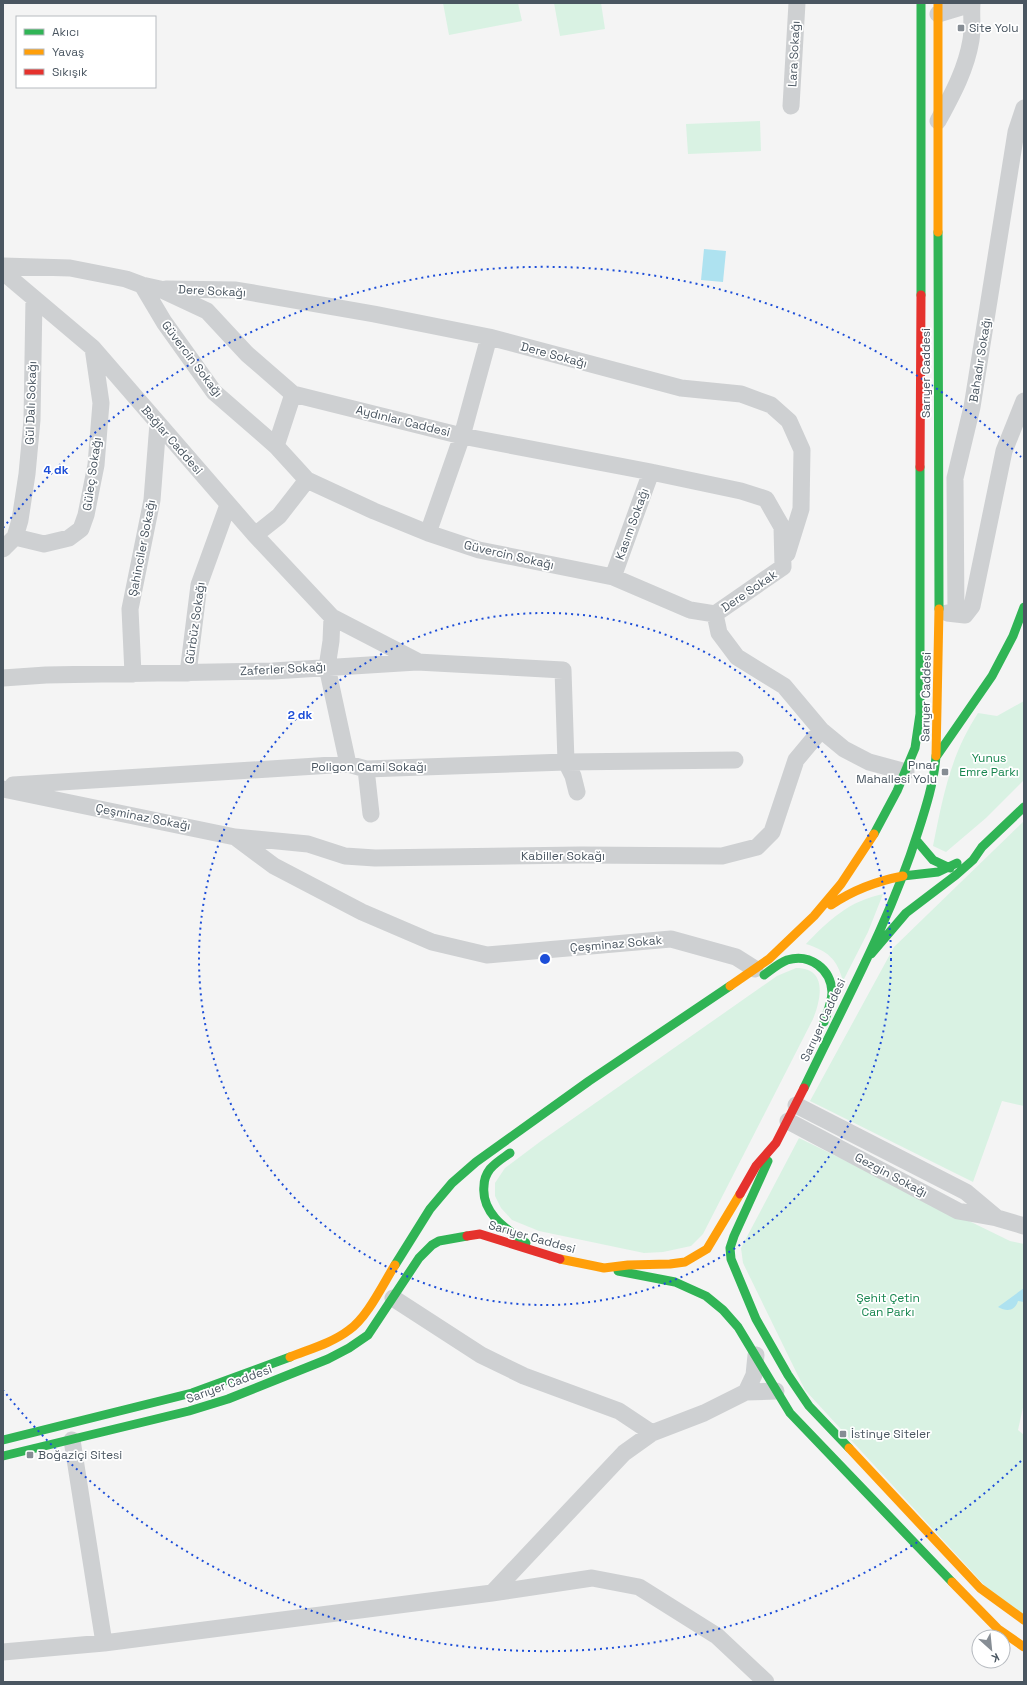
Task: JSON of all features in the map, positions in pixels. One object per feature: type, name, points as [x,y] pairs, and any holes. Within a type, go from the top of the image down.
[{"type":"main road","name":"Sarıyer Caddesi","points":[[3,1440],[192,1393],[334,1340],[350,1330],[361,1319],[430,1209],[452,1183],[481,1158],[769,959],[814,916],[841,884],[869,843],[906,772],[915,748],[920,714],[921,3]]},
{"type":"main road","name":"Sarıyer Caddesi","points":[[3,1456],[189,1411],[228,1399],[328,1359],[360,1343],[368,1335],[420,1258],[432,1244],[439,1241],[480,1234],[554,1258],[604,1268],[628,1264],[670,1264],[685,1262],[702,1252],[718,1234],[756,1166],[776,1144],[866,959],[903,876],[928,801],[935,770],[938,723],[939,612],[938,8]]},
{"type":"main road","points":[[921,23],[938,8]]},
{"type":"main road","points":[[936,757],[995,669],[1013,636],[1024,607]]},
{"type":"main road","points":[[959,705],[979,692]]},
{"type":"main road","points":[[915,748],[946,716]]},
{"type":"main road","points":[[866,959],[878,948],[906,913],[956,875],[973,860],[982,847],[1024,807]]},
{"type":"main road","points":[[916,840],[933,860],[950,868]]},
{"type":"main road","points":[[814,916],[847,893],[861,887],[903,876],[929,875],[950,868],[968,854],[982,847]]},
{"type":"main road","points":[[718,995],[736,990],[787,961],[800,958],[812,960],[821,966],[827,974],[832,994],[822,1030],[820,1055]]},
{"type":"main road","points":[[566,1108],[589,1082]]},
{"type":"main road","points":[[776,1144],[730,1248],[736,1274],[756,1319],[788,1375],[809,1406],[967,1575],[990,1596],[1024,1620]]},
{"type":"main road","points":[[520,1146],[492,1166],[486,1174],[483,1196],[486,1207],[496,1221],[526,1243],[554,1258]]},
{"type":"main road","points":[[604,1268],[675,1282],[706,1296],[738,1327],[790,1413],[966,1598],[998,1629],[1024,1647]]},
{"type":"street","name":"Lara Sokağı","points":[[791,106],[797,3]]},
{"type":"street","points":[[938,8],[971,4],[971,40],[967,57],[955,90],[938,121]]},
{"type":"street","name":"Bahadır Sokağı","points":[[956,614],[955,478],[972,407],[1016,132],[1024,108]]},
{"type":"street","name":"Aydınlar Caddesi","points":[[3,266],[70,268],[126,279],[142,285],[160,289],[207,311],[247,354],[293,394],[462,436],[651,472],[741,491],[766,499],[782,527],[783,567]]},
{"type":"street","name":"Bağlar Caddesi","points":[[3,272],[93,348],[228,505],[332,617],[417,662]]},
{"type":"street","name":"Güvercin Sokağı","points":[[142,285],[164,322],[214,392],[276,446],[307,480],[374,511],[428,533],[478,550],[613,577],[690,610],[715,614]]},
{"type":"street","name":"Dere Sokağı","points":[[160,289],[236,290],[374,314],[489,338],[681,388],[741,394],[772,405],[789,421],[802,450],[801,510],[783,567]]},
{"type":"street","name":"Gül Dalı Sokağı","points":[[9,543],[20,520],[27,474],[32,420],[34,298]]},
{"type":"street","points":[[428,533],[462,436],[489,338]]},
{"type":"street","name":"Güleç Sokağı","points":[[9,543],[44,544],[69,538],[81,529],[86,515],[96,465],[101,403],[93,348]]},
{"type":"street","points":[[276,446],[293,394]]},
{"type":"street","points":[[939,612],[965,615],[972,606],[1004,451],[1024,401]]},
{"type":"street","name":"Şahinciler Sokağı","points":[[133,674],[130,609],[152,500],[158,423]]},
{"type":"street","name":"Kasım Sokağı","points":[[613,577],[651,472]]},
{"type":"street","points":[[255,535],[279,516],[307,480]]},
{"type":"street","name":"Gürbüz Sokağı","points":[[188,673],[199,585],[228,505]]},
{"type":"street","name":"Dere Sokak","points":[[715,614],[783,567]]},
{"type":"street","points":[[715,614],[719,633],[737,657],[784,686],[821,730],[844,749],[869,762],[906,772]]},
{"type":"street","points":[[332,617],[331,641],[327,667],[348,764]]},
{"type":"street","name":"Zaferler Sokağı","points":[[3,678],[46,675],[188,673],[417,662],[563,670],[566,762]]},
{"type":"street","name":"Kabiller Sokağı","points":[[235,837],[308,844],[345,856],[375,858],[581,855],[722,856],[757,847],[772,832],[796,760],[821,730]]},
{"type":"street","name":"Poligon Cami Sokağı","points":[[3,786],[348,764],[366,769],[566,762],[735,760]]},
{"type":"street","points":[[566,762],[574,776],[577,792]]},
{"type":"street","points":[[366,769],[370,814]]},
{"type":"street","name":"Çeşminaz Sokağı","points":[[3,789],[235,837],[274,866]]},
{"type":"street","name":"Çeşminaz Sokak","points":[[274,866],[362,912],[428,941],[487,955],[671,939],[736,957],[755,969]]},
{"type":"street","name":"Gezgin Sokağı","points":[[796,1105],[966,1192],[997,1218]]},
{"type":"street","name":"Gezgin Sokağı","points":[[788,1121],[958,1211],[997,1218],[1024,1226]]},
{"type":"street","points":[[393,1298],[481,1355],[524,1376],[619,1411],[652,1433]]},
{"type":"street","points":[[746,1392],[754,1376],[756,1355]]},
{"type":"street","points":[[492,1593],[624,1453],[652,1433],[704,1413],[746,1392],[776,1391]]},
{"type":"street","points":[[72,1440],[104,1643]]},
{"type":"street","points":[[3,1652],[104,1643],[492,1593],[592,1578],[639,1587],[717,1636],[766,1682]]},
{"type":"green space","points":[[443,3],[518,3],[522,21],[449,35]]},
{"type":"green space","points":[[554,3],[601,3],[605,29],[560,36]]},
{"type":"green space","points":[[760,121],[761,151],[688,154],[686,124]]},
{"type":"green space","name":"Yunus Emre Parkı","points":[[1024,701],[1024,780],[986,818],[946,852],[933,846],[944,794],[954,761],[968,729],[978,713],[997,716]]},
{"type":"green space","points":[[1024,821],[1024,1106],[1002,1101],[973,1182],[810,1101],[894,947]]},
{"type":"green space","points":[[883,894],[868,932],[843,981],[838,967],[826,953],[806,944],[840,913],[860,901]]},
{"type":"green space","points":[[796,968],[806,969],[813,973],[818,979],[820,994],[813,1019],[703,1234],[691,1246],[663,1252],[644,1253],[539,1231],[512,1220],[501,1208],[495,1196],[495,1183],[505,1168],[541,1141],[777,976]]},
{"type":"green space","name":"Şehit Çetin Can Parkı","points":[[799,1138],[1010,1241],[1024,1244],[1024,1403],[1018,1430],[1024,1435],[1024,1615],[987,1588],[805,1390],[743,1263],[741,1248]]},
{"type":"water","points":[[704,249],[726,251],[723,282],[701,280]]},
{"type":"water","points":[[1024,1288],[1024,1302],[1018,1301],[1015,1307],[1010,1310],[1004,1310],[998,1307]]},
{"type":"traffic: fast","points":[[921,3],[921,295]]},
{"type":"traffic: fast","points":[[938,232],[939,609]]},
{"type":"traffic: fast","points":[[874,834],[897,791],[915,748],[920,714],[920,467]]},
{"type":"traffic: fast","points":[[936,757],[992,676],[1013,636],[1024,607]]},
{"type":"traffic: fast","points":[[804,1088],[866,962],[894,898],[907,865],[924,813],[932,785],[936,756]]},
{"type":"traffic: fast","points":[[871,954],[906,913],[956,875],[973,860],[982,847],[1024,807]]},
{"type":"traffic: fast","points":[[916,840],[933,860],[950,868]]},
{"type":"traffic: fast","points":[[903,876],[938,872],[957,863]]},
{"type":"traffic: fast","points":[[764,975],[787,960],[795,958],[811,961],[818,965],[828,976],[832,992],[824,1022]]},
{"type":"traffic: fast","points":[[395,1265],[430,1209],[452,1183],[476,1162],[589,1081],[730,986]]},
{"type":"traffic: fast","points":[[510,1153],[497,1162],[489,1171],[485,1181],[484,1196],[486,1204],[496,1219],[526,1243]]},
{"type":"traffic: fast","points":[[768,1161],[734,1236],[730,1248],[731,1259],[756,1319],[788,1375],[809,1406],[849,1448]]},
{"type":"traffic: fast","points":[[3,1456],[189,1411],[228,1399],[328,1359],[349,1348],[368,1335],[419,1258],[432,1245],[439,1241],[467,1236]]},
{"type":"traffic: fast","points":[[618,1271],[675,1282],[706,1296],[723,1310],[738,1327],[790,1413],[952,1582]]},
{"type":"traffic: fast","points":[[3,1440],[192,1393],[290,1357]]},
{"type":"traffic: slow","points":[[938,3],[938,232]]},
{"type":"traffic: slow","points":[[936,756],[939,609]]},
{"type":"traffic: slow","points":[[730,986],[769,959],[814,916],[841,884],[874,834]]},
{"type":"traffic: slow","points":[[831,905],[866,887],[903,876]]},
{"type":"traffic: slow","points":[[560,1259],[604,1268],[628,1265],[670,1264],[685,1262],[707,1249],[740,1194]]},
{"type":"traffic: slow","points":[[290,1357],[335,1339],[356,1325],[380,1291],[395,1265]]},
{"type":"traffic: slow","points":[[849,1448],[980,1588],[1024,1620]]},
{"type":"traffic: slow","points":[[952,1582],[998,1629],[1024,1647]]},
{"type":"traffic: jam","points":[[920,467],[921,295]]},
{"type":"traffic: jam","points":[[740,1194],[756,1166],[776,1143],[804,1088]]},
{"type":"traffic: jam","points":[[467,1236],[480,1234],[560,1259]]},
{"type":"place","name":"Site Yolu","points":[[961,28]]},
{"type":"place","name":"Pınar Mahallesi Yolu","points":[[945,772]]},
{"type":"place","name":"İstinye Siteler","points":[[843,1434]]},
{"type":"place","name":"Boğaziçi Sitesi","points":[[30,1455]]}]
